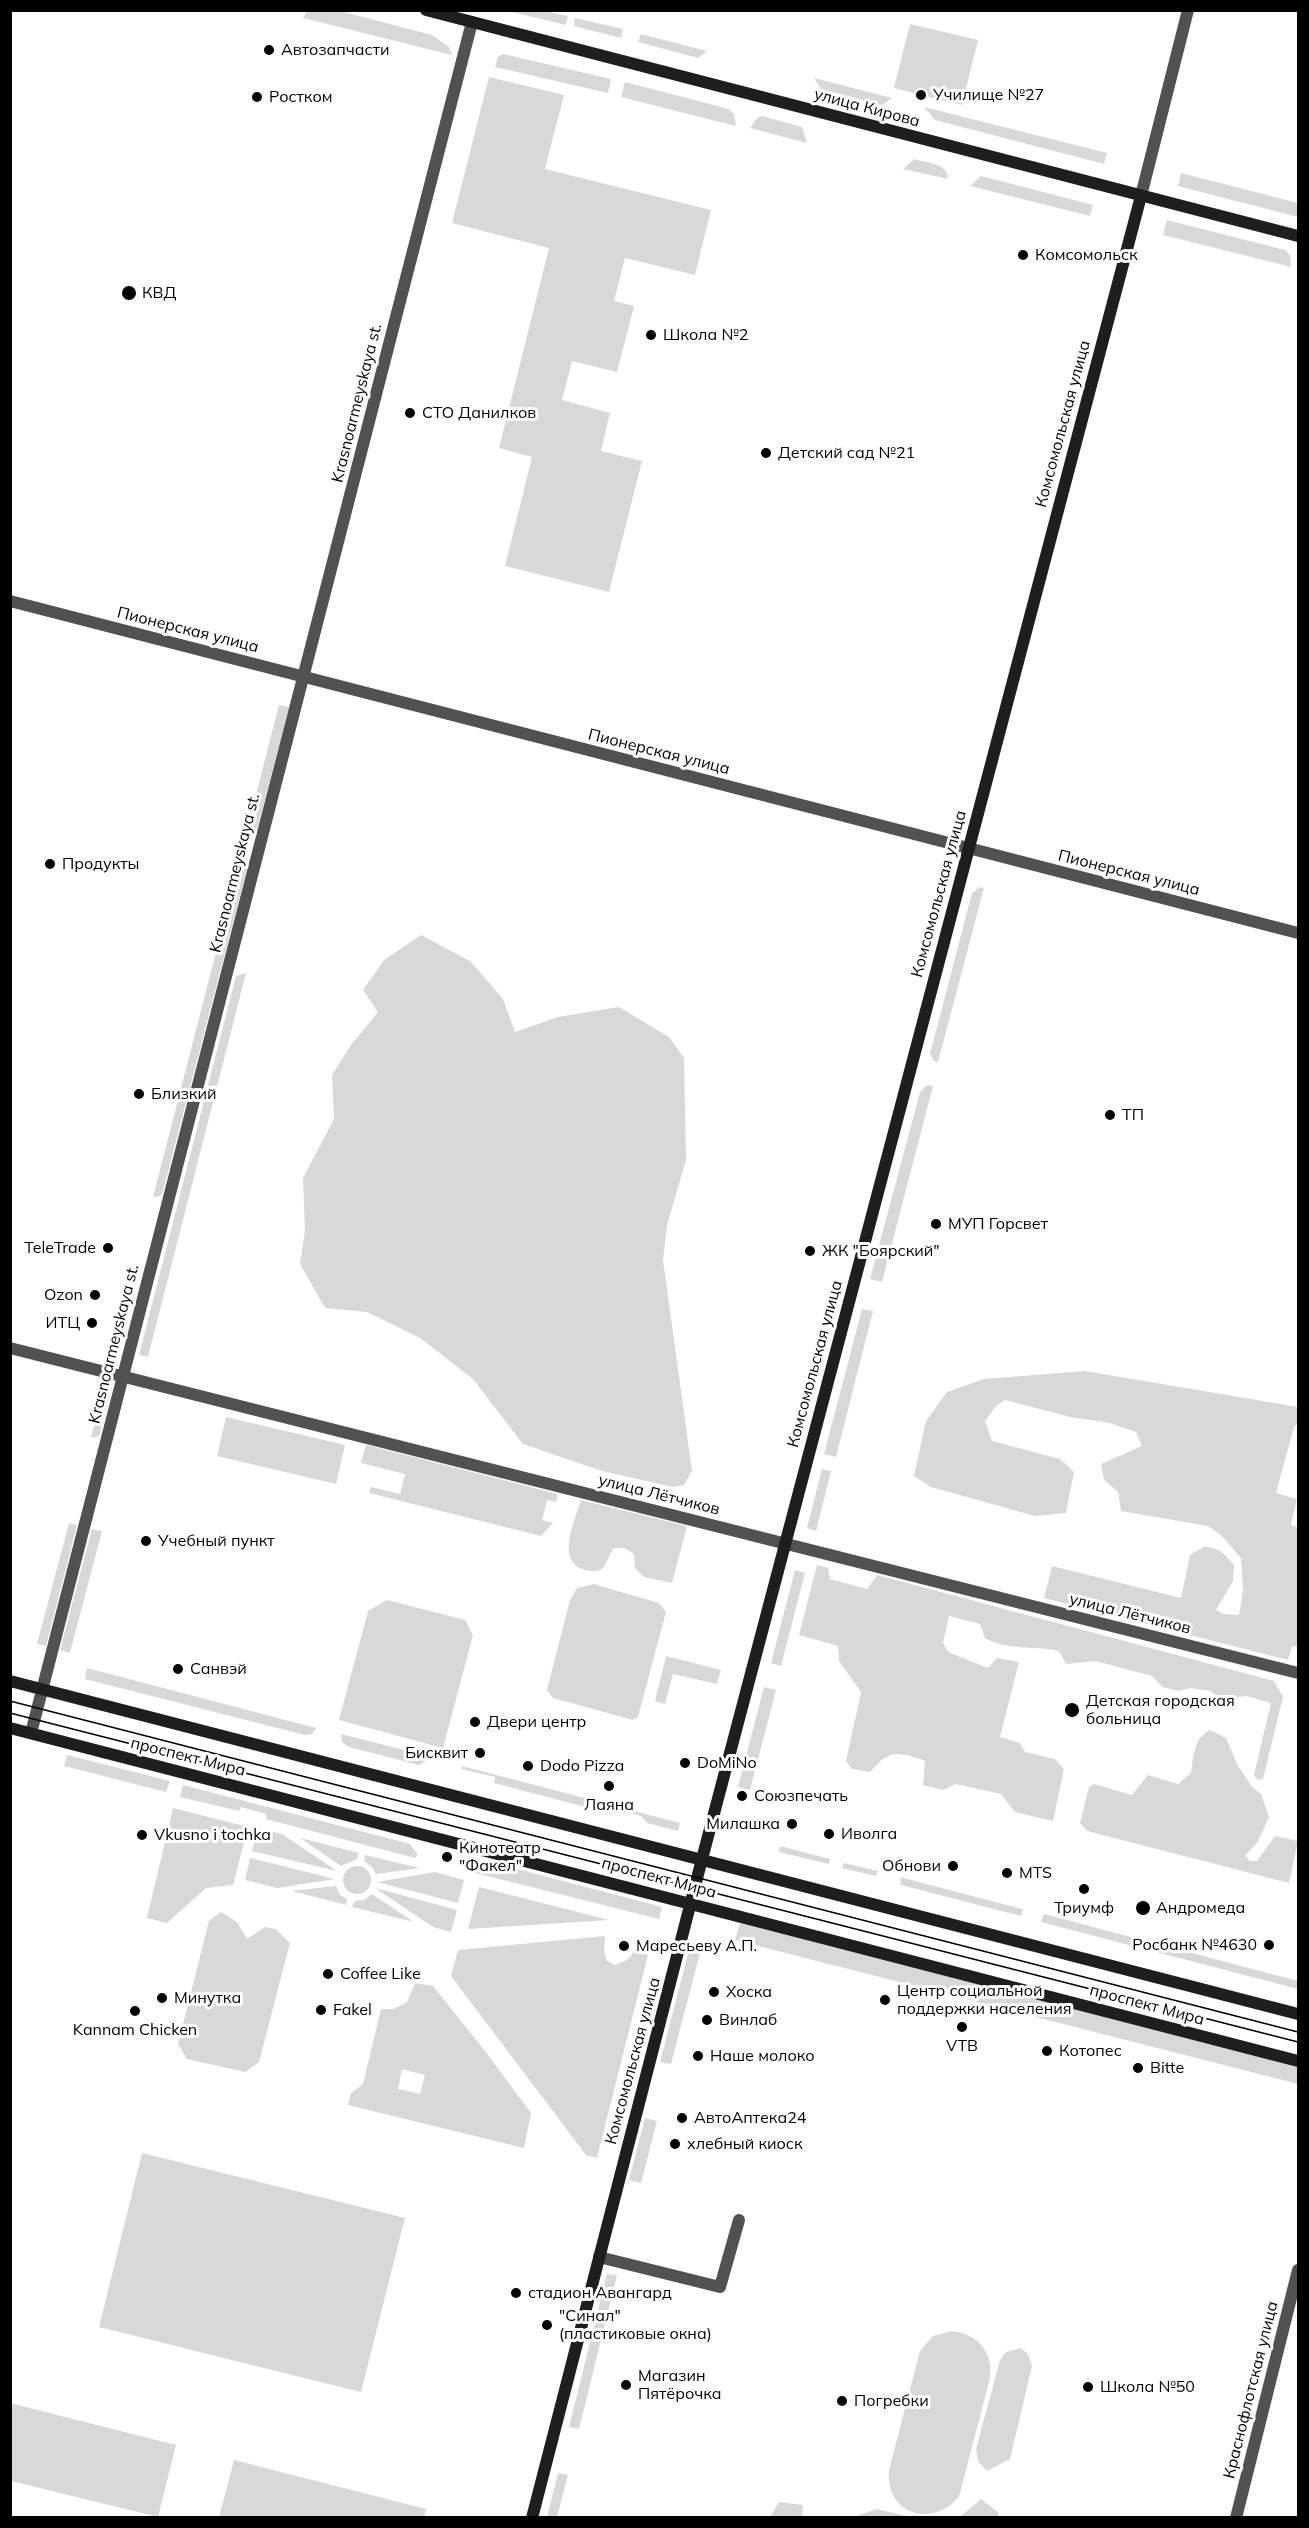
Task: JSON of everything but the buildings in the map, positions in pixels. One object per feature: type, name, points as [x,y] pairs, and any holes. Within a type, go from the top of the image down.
[{"type":"main road","name":"улица Кирова","points":[[426,10],[1299,236]]},
{"type":"main road","name":"Комсомольская улица","points":[[532,2517],[690,1904],[1141,196]]},
{"type":"main road","name":"проспект Мира","points":[[10,1681],[1299,2014]]},
{"type":"main road","name":"проспект Мира","points":[[10,1728],[1299,2061]]},
{"type":"street","name":"Комсомольская улица","points":[[1141,196],[1188,10]]},
{"type":"street","name":"Krasnoarmeyskaya st.","points":[[31,1733],[472,22]]},
{"type":"street","name":"Пионерская улица","points":[[10,602],[1299,933]]},
{"type":"street","name":"улица Лётчиков","points":[[10,1348],[1299,1673]]},
{"type":"street","points":[[599,2257],[720,2288],[739,2220]]},
{"type":"street","name":"Краснофлотская улица","points":[[1236,2517],[1299,2270]]},
{"type":"shaded area","points":[[307,11],[340,11],[432,35],[449,47],[452,55],[303,18]]},
{"type":"shaded area","points":[[508,11],[545,11],[568,16],[566,25]]},
{"type":"shaded area","points":[[575,18],[623,29],[621,38],[574,26]]},
{"type":"shaded area","points":[[910,24],[978,40],[962,105],[894,88]]},
{"type":"shaded area","points":[[641,34],[707,51],[698,58],[638,42]]},
{"type":"shaded area","points":[[503,54],[611,79],[608,93],[495,67],[498,57]]},
{"type":"shaded area","points":[[489,77],[564,95],[545,169],[711,210],[695,275],[625,258],[614,301],[634,306],[617,372],[572,361],[562,400],[610,413],[601,451],[642,461],[609,592],[505,566],[532,457],[499,448],[549,248],[452,223]]},
{"type":"shaded area","points":[[814,78],[892,98],[882,105],[821,89]]},
{"type":"shaded area","points":[[625,82],[729,109],[734,114],[736,126],[621,97]]},
{"type":"shaded area","points":[[924,107],[1107,153],[1104,164],[935,120]]},
{"type":"shaded area","points":[[762,116],[802,127],[807,143],[750,128],[757,118]]},
{"type":"shaded area","points":[[914,159],[941,167],[945,170],[948,179],[903,169]]},
{"type":"shaded area","points":[[1181,173],[1298,203],[1298,217],[1178,186]]},
{"type":"shaded area","points":[[981,176],[1093,205],[1090,216],[970,186]]},
{"type":"shaded area","points":[[1167,220],[1285,250],[1290,255],[1291,267],[1163,235]]},
{"type":"shaded area","points":[[279,705],[289,707],[258,826],[252,835],[245,837]]},
{"type":"shaded area","points":[[241,855],[247,860],[248,865],[163,1191],[160,1196],[153,1197]]},
{"type":"shaded area","points":[[980,887],[984,888],[938,1062],[934,1061],[930,1054],[972,893]]},
{"type":"shaded area","points":[[421,935],[470,961],[503,999],[515,1032],[558,1017],[619,1007],[669,1037],[684,1058],[686,1160],[667,1225],[663,1260],[692,1471],[684,1485],[673,1487],[602,1471],[523,1444],[473,1379],[420,1338],[367,1312],[325,1308],[300,1264],[305,1231],[303,1178],[334,1119],[332,1075],[351,1045],[378,1012],[363,990],[384,960]]},
{"type":"shaded area","points":[[246,973],[148,1357],[139,1355],[236,976]]},
{"type":"shaded area","points":[[927,1085],[933,1086],[882,1282],[870,1279],[920,1092]]},
{"type":"shaded area","points":[[862,1309],[873,1311],[836,1457],[824,1454]]},
{"type":"shaded area","points":[[1085,1371],[1298,1407],[1298,1423],[1294,1427],[1276,1493],[1297,1499],[1291,1525],[1298,1527],[1298,1647],[1292,1646],[1288,1660],[1044,1598],[1052,1566],[1181,1598],[1190,1555],[1205,1546],[1221,1551],[1234,1565],[1233,1581],[1216,1610],[1224,1614],[1239,1615],[1243,1591],[1241,1558],[1222,1536],[1208,1526],[1121,1511],[1118,1492],[1104,1480],[1101,1464],[1142,1446],[1136,1432],[1110,1423],[1070,1417],[1005,1400],[996,1406],[985,1421],[992,1441],[1060,1459],[1074,1472],[1066,1513],[1035,1516],[931,1487],[914,1476],[926,1421],[947,1392],[984,1379]]},
{"type":"shaded area","points":[[104,1384],[109,1397],[99,1436],[91,1438]]},
{"type":"shaded area","points":[[226,1417],[345,1445],[336,1484],[217,1456]]},
{"type":"shaded area","points":[[366,1445],[558,1494],[556,1502],[547,1500],[542,1520],[553,1523],[541,1536],[369,1493],[371,1487],[400,1494],[405,1474],[361,1463]]},
{"type":"shaded area","points":[[822,1469],[831,1471],[816,1531],[807,1528]]},
{"type":"shaded area","points":[[581,1500],[687,1526],[672,1583],[644,1577],[635,1568],[634,1554],[624,1548],[614,1548],[599,1571],[585,1570],[576,1566],[569,1550],[572,1529]]},
{"type":"shaded area","points":[[69,1523],[77,1525],[46,1646],[37,1644]]},
{"type":"shaded area","points":[[92,1529],[102,1531],[70,1653],[60,1650]]},
{"type":"shaded area","points":[[817,1565],[828,1568],[830,1579],[867,1589],[877,1575],[1274,1681],[1283,1697],[1263,1779],[1258,1780],[1254,1775],[1271,1703],[1246,1696],[1222,1699],[1210,1691],[1191,1688],[1178,1691],[1163,1687],[1152,1676],[1095,1661],[1066,1664],[1059,1651],[1002,1645],[985,1638],[980,1624],[949,1616],[943,1643],[948,1652],[988,1668],[997,1658],[1019,1662],[1000,1737],[1020,1743],[1025,1752],[1055,1759],[1064,1769],[1053,1821],[1015,1812],[1001,1794],[956,1784],[943,1790],[923,1785],[925,1761],[908,1755],[889,1756],[870,1772],[852,1769],[846,1761],[861,1692],[839,1661],[838,1646],[799,1635]]},
{"type":"shaded area","points":[[795,1570],[805,1573],[781,1666],[771,1663]]},
{"type":"shaded area","points":[[594,1584],[659,1603],[666,1612],[638,1717],[633,1720],[553,1698],[547,1690],[570,1600],[577,1588]]},
{"type":"shaded area","points":[[387,1600],[465,1620],[473,1635],[443,1748],[339,1720],[368,1611]]},
{"type":"shaded area","points":[[666,1656],[721,1670],[717,1684],[673,1674],[665,1704],[655,1701]]},
{"type":"shaded area","points":[[87,1668],[316,1728],[312,1734],[305,1735],[85,1679]]},
{"type":"shaded area","points":[[764,1687],[776,1690],[750,1790],[738,1787]]},
{"type":"shaded area","points":[[1210,1730],[1226,1738],[1237,1764],[1252,1787],[1261,1794],[1269,1817],[1257,1843],[1245,1855],[1250,1861],[1257,1861],[1275,1836],[1298,1841],[1289,1883],[1087,1831],[1080,1823],[1089,1787],[1094,1784],[1132,1795],[1148,1775],[1178,1784],[1191,1773],[1197,1743]]},
{"type":"shaded area","points":[[341,1734],[432,1757],[419,1765],[349,1747],[342,1742]]},
{"type":"shaded area","points":[[67,1755],[170,1781],[166,1792],[64,1766]]},
{"type":"shaded area","points":[[462,1766],[680,1823],[678,1831],[647,1823],[641,1816],[618,1809],[612,1814],[494,1783],[495,1777],[461,1769]]},
{"type":"shaded area","points":[[183,1785],[410,1844],[418,1855],[415,1858],[266,1819],[266,1814],[241,1807],[239,1811],[180,1797]]},
{"type":"shaded area","points":[[173,1808],[248,1827],[233,1885],[206,1888],[167,1923],[147,1918]]},
{"type":"shaded area","points":[[258,1828],[282,1834],[337,1871],[252,1851]]},
{"type":"shaded area","points":[[300,1838],[359,1853],[357,1859],[341,1866]]},
{"type":"shaded area","points":[[780,1846],[830,1859],[829,1864],[779,1852]]},
{"type":"shaded area","points":[[365,1855],[420,1868],[376,1874],[372,1867],[364,1861]]},
{"type":"shaded area","points":[[250,1858],[335,1879],[277,1888],[245,1880]]},
{"type":"shaded area","points":[[487,1861],[662,1907],[659,1919],[475,1873],[473,1868]]},
{"type":"shaded area","points":[[844,1863],[878,1871],[876,1876],[842,1868]]},
{"type":"shaded area","points":[[357,1866],[367,1870],[371,1880],[367,1890],[357,1894],[347,1890],[343,1880],[347,1870]]},
{"type":"shaded area","points":[[435,1872],[464,1880],[458,1903],[377,1882]]},
{"type":"shaded area","points":[[900,1877],[1023,1910],[1021,1916],[901,1885]]},
{"type":"shaded area","points":[[336,1886],[339,1894],[347,1899],[346,1905],[292,1891]]},
{"type":"shaded area","points":[[479,1887],[609,1920],[468,1929]]},
{"type":"shaded area","points":[[375,1888],[457,1910],[451,1932],[433,1927]]},
{"type":"shaded area","points":[[372,1894],[414,1922],[352,1907],[354,1901],[364,1900]]},
{"type":"shaded area","points":[[221,1912],[237,1922],[247,1939],[265,1927],[276,1929],[290,1943],[259,2062],[245,2072],[187,2059],[178,2044],[209,1921]]},
{"type":"shaded area","points":[[1044,1914],[1298,1981],[1298,1989],[1041,1922]]},
{"type":"shaded area","points":[[740,1923],[1298,2066],[1298,2084],[735,1940]]},
{"type":"shaded area","points":[[605,1936],[604,1951],[607,1961],[615,1965],[627,1960],[634,1952],[648,1955],[597,2158],[586,2155],[451,1976],[458,1950]]},
{"type":"shaded area","points":[[689,1950],[700,1953],[671,2064],[660,2062]]},
{"type":"shaded area","points":[[415,1983],[433,1986],[531,2113],[524,2148],[348,2105],[351,2093],[363,2084],[381,2009],[393,2009],[407,2002]],"holes":[[[402,2069],[425,2075],[420,2094],[398,2089]]]},
{"type":"shaded area","points":[[645,2118],[657,2121],[641,2183],[629,2180]]},
{"type":"shaded area","points":[[142,2153],[405,2218],[361,2392],[99,2327]]},
{"type":"shaded area","points":[[607,2274],[617,2275],[579,2429],[569,2427]]},
{"type":"shaded area","points":[[952,2331],[969,2336],[982,2346],[989,2360],[990,2378],[959,2497],[948,2507],[936,2512],[924,2514],[912,2512],[894,2498],[889,2470],[920,2351],[933,2336]]},
{"type":"shaded area","points":[[1021,2348],[1028,2354],[1032,2366],[1010,2459],[987,2471],[978,2461],[976,2449],[1000,2360],[1006,2352]]},
{"type":"shaded area","points":[[10,2403],[176,2445],[158,2517],[11,2481]]},
{"type":"shaded area","points":[[234,2460],[426,2509],[424,2517],[219,2517]]},
{"type":"shaded area","points":[[558,2473],[568,2475],[557,2517],[547,2517]]},
{"type":"shaded area","points":[[981,2499],[998,2512],[999,2517],[960,2517]]},
{"type":"shaded area","points":[[779,2502],[803,2505],[802,2517],[770,2517]]},
{"type":"shaded area","points":[[876,2509],[911,2517],[854,2517]]},
{"type":"tram line","points":[[10,1701],[1298,2032]]},
{"type":"tram line","points":[[10,1713],[1298,2042]]},
{"type":"place","name":"Автозапчасти","points":[[269,50]]},
{"type":"place","name":"Училище №27","points":[[921,95]]},
{"type":"place","name":"Ростком","points":[[257,97]]},
{"type":"place","name":"Комсомольск","points":[[1023,255]]},
{"type":"place","name":"КВД","points":[[129,293]]},
{"type":"place","name":"Школа №2","points":[[651,335]]},
{"type":"place","name":"СТО Данилков","points":[[410,413]]},
{"type":"place","name":"Детский сад №21","points":[[766,453]]},
{"type":"place","name":"Продукты","points":[[50,864]]},
{"type":"place","name":"Близкий","points":[[139,1094]]},
{"type":"place","name":"ТП","points":[[1110,1115]]},
{"type":"place","name":"МУП Горсвет","points":[[936,1224]]},
{"type":"place","name":"TeleTrade","points":[[108,1248]]},
{"type":"place","name":"ЖК \"Боярский\"","points":[[810,1251]]},
{"type":"place","name":"Ozon","points":[[95,1295]]},
{"type":"place","name":"ИТЦ","points":[[92,1323]]},
{"type":"place","name":"Учебный пункт","points":[[146,1541]]},
{"type":"place","name":"Санвэй","points":[[178,1669]]},
{"type":"place","name":"Детская городская больница","points":[[1072,1710]]},
{"type":"place","name":"Двери центр","points":[[475,1722]]},
{"type":"place","name":"Бисквит","points":[[480,1753]]},
{"type":"place","name":"DoMiNo","points":[[685,1763]]},
{"type":"place","name":"Dodo Pizza","points":[[528,1766]]},
{"type":"place","name":"Лаяна","points":[[609,1786]]},
{"type":"place","name":"Союзпечать","points":[[742,1796]]},
{"type":"place","name":"Милашка","points":[[792,1824]]},
{"type":"place","name":"Иволга","points":[[829,1834]]},
{"type":"place","name":"Vkusno i tochka","points":[[142,1835]]},
{"type":"place","name":"Кинотеатр \"Факел\"","points":[[447,1857]]},
{"type":"place","name":"Обнови","points":[[953,1866]]},
{"type":"place","name":"MTS","points":[[1007,1873]]},
{"type":"place","name":"Триумф","points":[[1084,1889]]},
{"type":"place","name":"Андромеда","points":[[1143,1908]]},
{"type":"place","name":"Росбанк №4630","points":[[1269,1945]]},
{"type":"place","name":"Маресьеву А.П.","points":[[624,1946]]},
{"type":"place","name":"Coffee Like","points":[[328,1974]]},
{"type":"place","name":"Хоска","points":[[714,1992]]},
{"type":"place","name":"Минутка","points":[[162,1998]]},
{"type":"place","name":"Центр социальной поддержки населения","points":[[885,2000]]},
{"type":"place","name":"Fakel","points":[[321,2010]]},
{"type":"place","name":"Kannam Chicken","points":[[135,2011]]},
{"type":"place","name":"Винлаб","points":[[707,2020]]},
{"type":"place","name":"VTB","points":[[962,2027]]},
{"type":"place","name":"Котопес","points":[[1047,2051]]},
{"type":"place","name":"Наше молоко","points":[[698,2056]]},
{"type":"place","name":"Bitte","points":[[1138,2068]]},
{"type":"place","name":"АвтоАптека24","points":[[682,2118]]},
{"type":"place","name":"хлебный киоск","points":[[675,2144]]},
{"type":"place","name":"стадион Авангард","points":[[516,2293]]},
{"type":"place","name":"\"Синал\" (пластиковые окна)","points":[[547,2325]]},
{"type":"place","name":"Магазин Пятёрочка","points":[[626,2385]]},
{"type":"place","name":"Школа №50","points":[[1088,2387]]},
{"type":"place","name":"Погребки","points":[[842,2401]]}]
